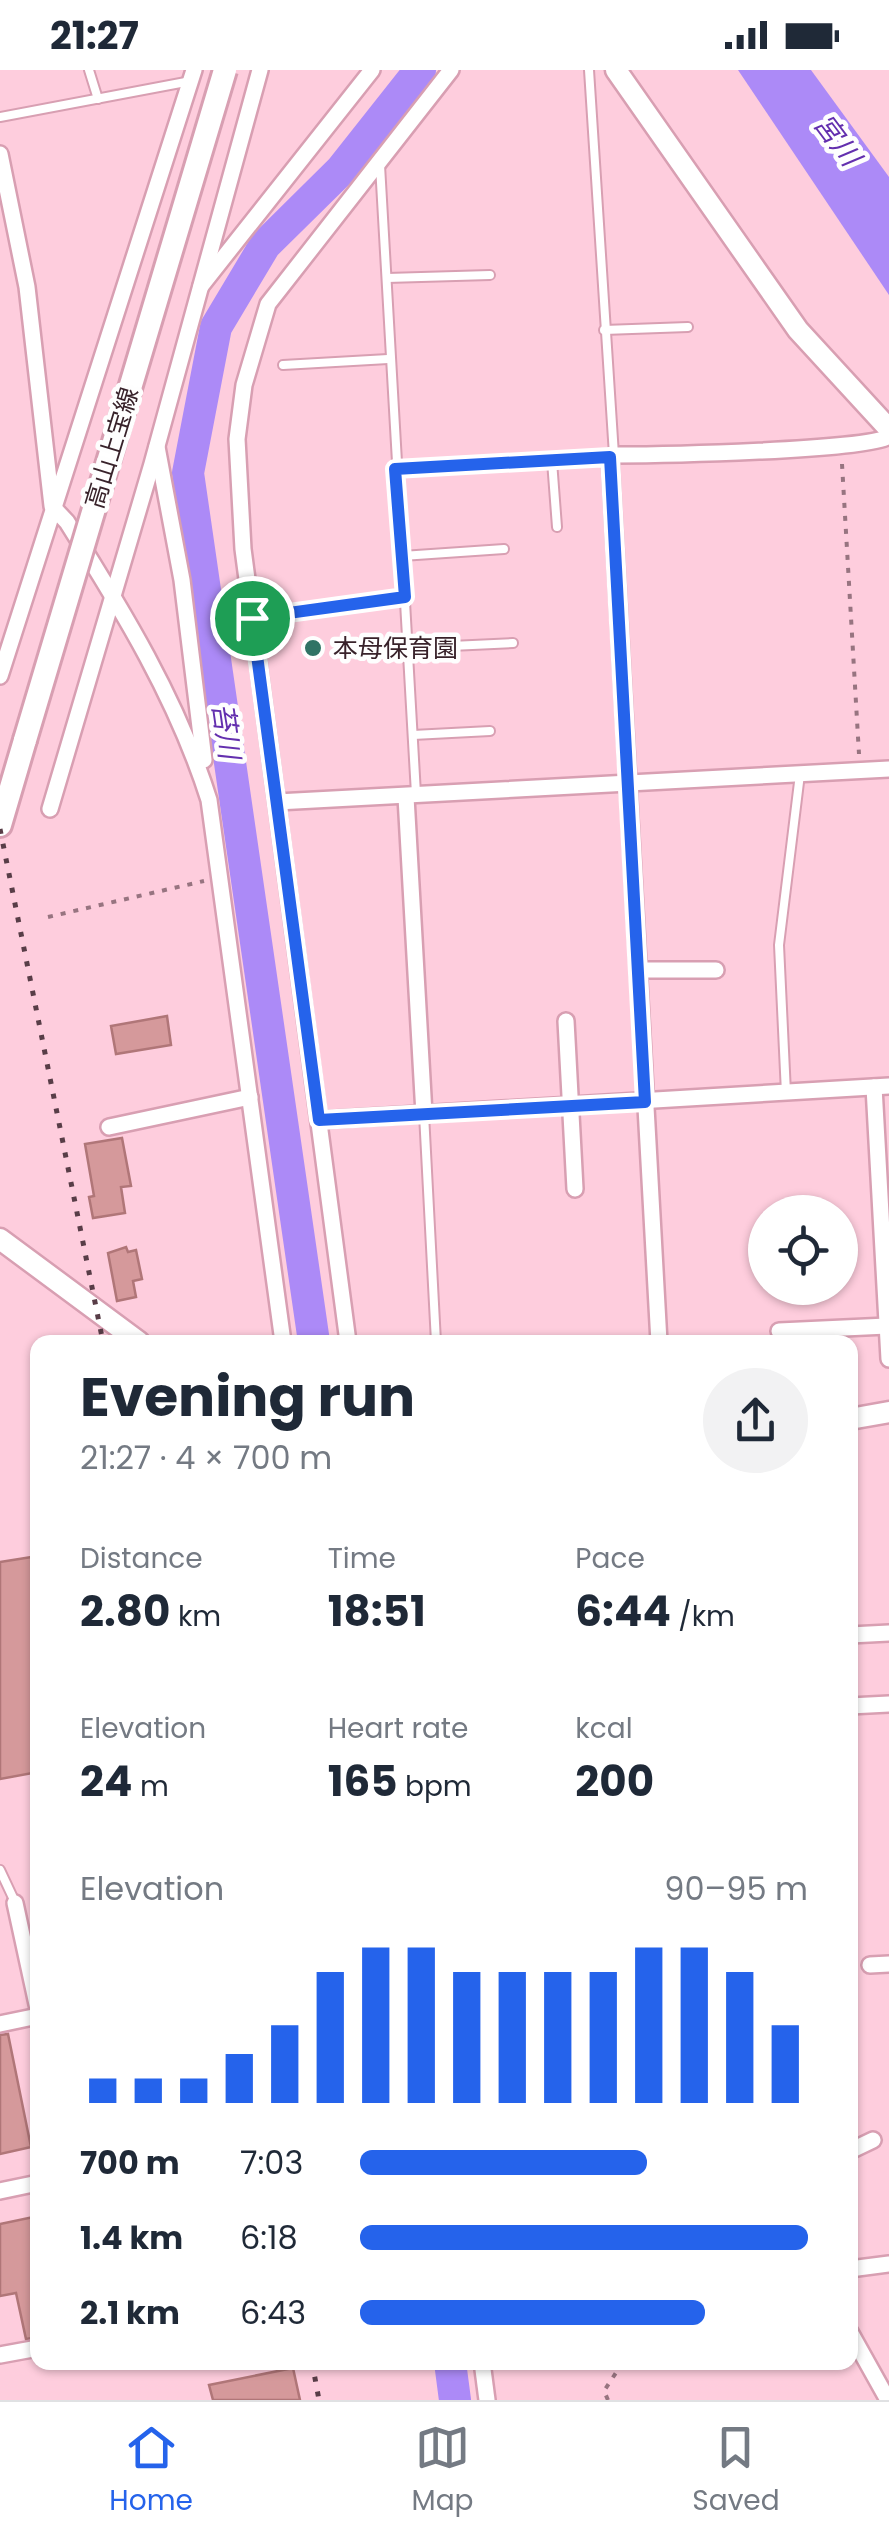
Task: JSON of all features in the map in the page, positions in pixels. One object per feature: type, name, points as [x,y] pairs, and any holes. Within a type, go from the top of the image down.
[{"type":"main road","name":"高山上宝線","points":[[0,826],[205,74]]},
{"type":"street","points":[[50,809],[260,70]]},
{"type":"street","points":[[197,291],[372,70]]},
{"type":"street","points":[[347,1335],[252,618],[238,498],[236,438],[244,386],[268,304],[451,70]]},
{"type":"street","points":[[616,70],[798,330],[889,432],[883,441],[612,456],[659,1335]]},
{"type":"street","points":[[0,676],[52,506],[205,74]]},
{"type":"street","points":[[0,154],[27,286],[52,506],[111,593],[187,731],[209,800]]},
{"type":"street","points":[[156,444],[182,580],[282,1335]]},
{"type":"street","points":[[277,802],[889,769]]},
{"type":"street","points":[[411,795],[424,1114]]},
{"type":"street","points":[[638,970],[716,970]]},
{"type":"street","points":[[566,1020],[575,1189]]},
{"type":"street","points":[[319,1120],[882,1087],[889,1360]]},
{"type":"street","points":[[110,1127],[250,1097]]},
{"type":"street","points":[[0,1239],[130,1335]]},
{"type":"street","points":[[779,1331],[887,1326]]},
{"type":"street","points":[[858,1418],[889,1412]]},
{"type":"street","points":[[858,1635],[889,1633]]},
{"type":"street","points":[[858,1706],[889,1704]]},
{"type":"street","points":[[15,1903],[30,1976]]},
{"type":"street","points":[[19,1926],[30,1924]]},
{"type":"street","points":[[870,1965],[889,1964]]},
{"type":"street","points":[[0,2024],[30,2015]]},
{"type":"street","points":[[858,2147],[873,2140]]},
{"type":"street","points":[[0,2191],[30,2185]]},
{"type":"street","points":[[858,2268],[889,2264]]},
{"type":"street","points":[[858,2346],[888,2400]]},
{"type":"street","points":[[0,2355],[30,2349]]},
{"type":"street","points":[[483,2370],[487,2400]]},
{"type":"lane","points":[[89,70],[98,98]]},
{"type":"lane","points":[[395,469],[612,456],[589,70]]},
{"type":"lane","points":[[0,117],[205,74]]},
{"type":"lane","points":[[379,160],[388,359],[414,735],[411,795]]},
{"type":"lane","points":[[386,278],[490,275]]},
{"type":"lane","points":[[604,330],[688,327]]},
{"type":"lane","points":[[283,364],[388,359]]},
{"type":"lane","points":[[552,461],[556,526]]},
{"type":"lane","points":[[402,556],[504,548]]},
{"type":"lane","points":[[252,618],[405,597]]},
{"type":"lane","points":[[408,648],[513,643]]},
{"type":"lane","points":[[414,735],[490,731]]},
{"type":"lane","points":[[786,1094],[779,944],[800,774]]},
{"type":"lane","points":[[424,1114],[436,1335]]},
{"type":"lane","points":[[0,1870],[15,1903]]},
{"type":"path","points":[[840,444],[858,771]]},
{"type":"path","points":[[48,917],[219,877]]},
{"type":"path","points":[[608,2400],[604,2392],[618,2370]]},
{"type":"water","name":"宮川","points":[[738,70],[811,70],[889,177],[889,295]]},
{"type":"building","points":[[167,1016],[171,1045],[116,1054],[111,1026]]},
{"type":"building","points":[[122,1138],[131,1186],[121,1187],[125,1213],[93,1218],[89,1197],[94,1196],[85,1144]]},
{"type":"building","points":[[126,1247],[128,1252],[136,1250],[142,1279],[133,1281],[136,1297],[117,1301],[108,1253]]},
{"type":"building","points":[[30,1557],[30,1773],[0,1779],[0,1562]]},
{"type":"building","points":[[8,2034],[30,2147],[0,2154],[0,2035]]},
{"type":"building","points":[[30,2218],[30,2338],[26,2339],[16,2293],[0,2296],[0,2224]]},
{"type":"building","points":[[293,2370],[300,2400],[213,2400],[209,2385]]},
{"type":"waterway","name":"苔川","points":[[313,1335],[188,473],[216,327],[265,245],[341,170],[420,70]]},
{"type":"waterway","name":"苔川","points":[[451,2370],[455,2400]]},
{"type":"railway","points":[[0,829],[102,1335]]},
{"type":"railway","points":[[313,2370],[319,2400]]},
{"type":"place","name":"本母保育園","points":[[313,648]]},
{"type":"route","points":[[610,457],[645,1102],[319,1120],[252,618],[405,597],[395,469],[610,457]]}]
